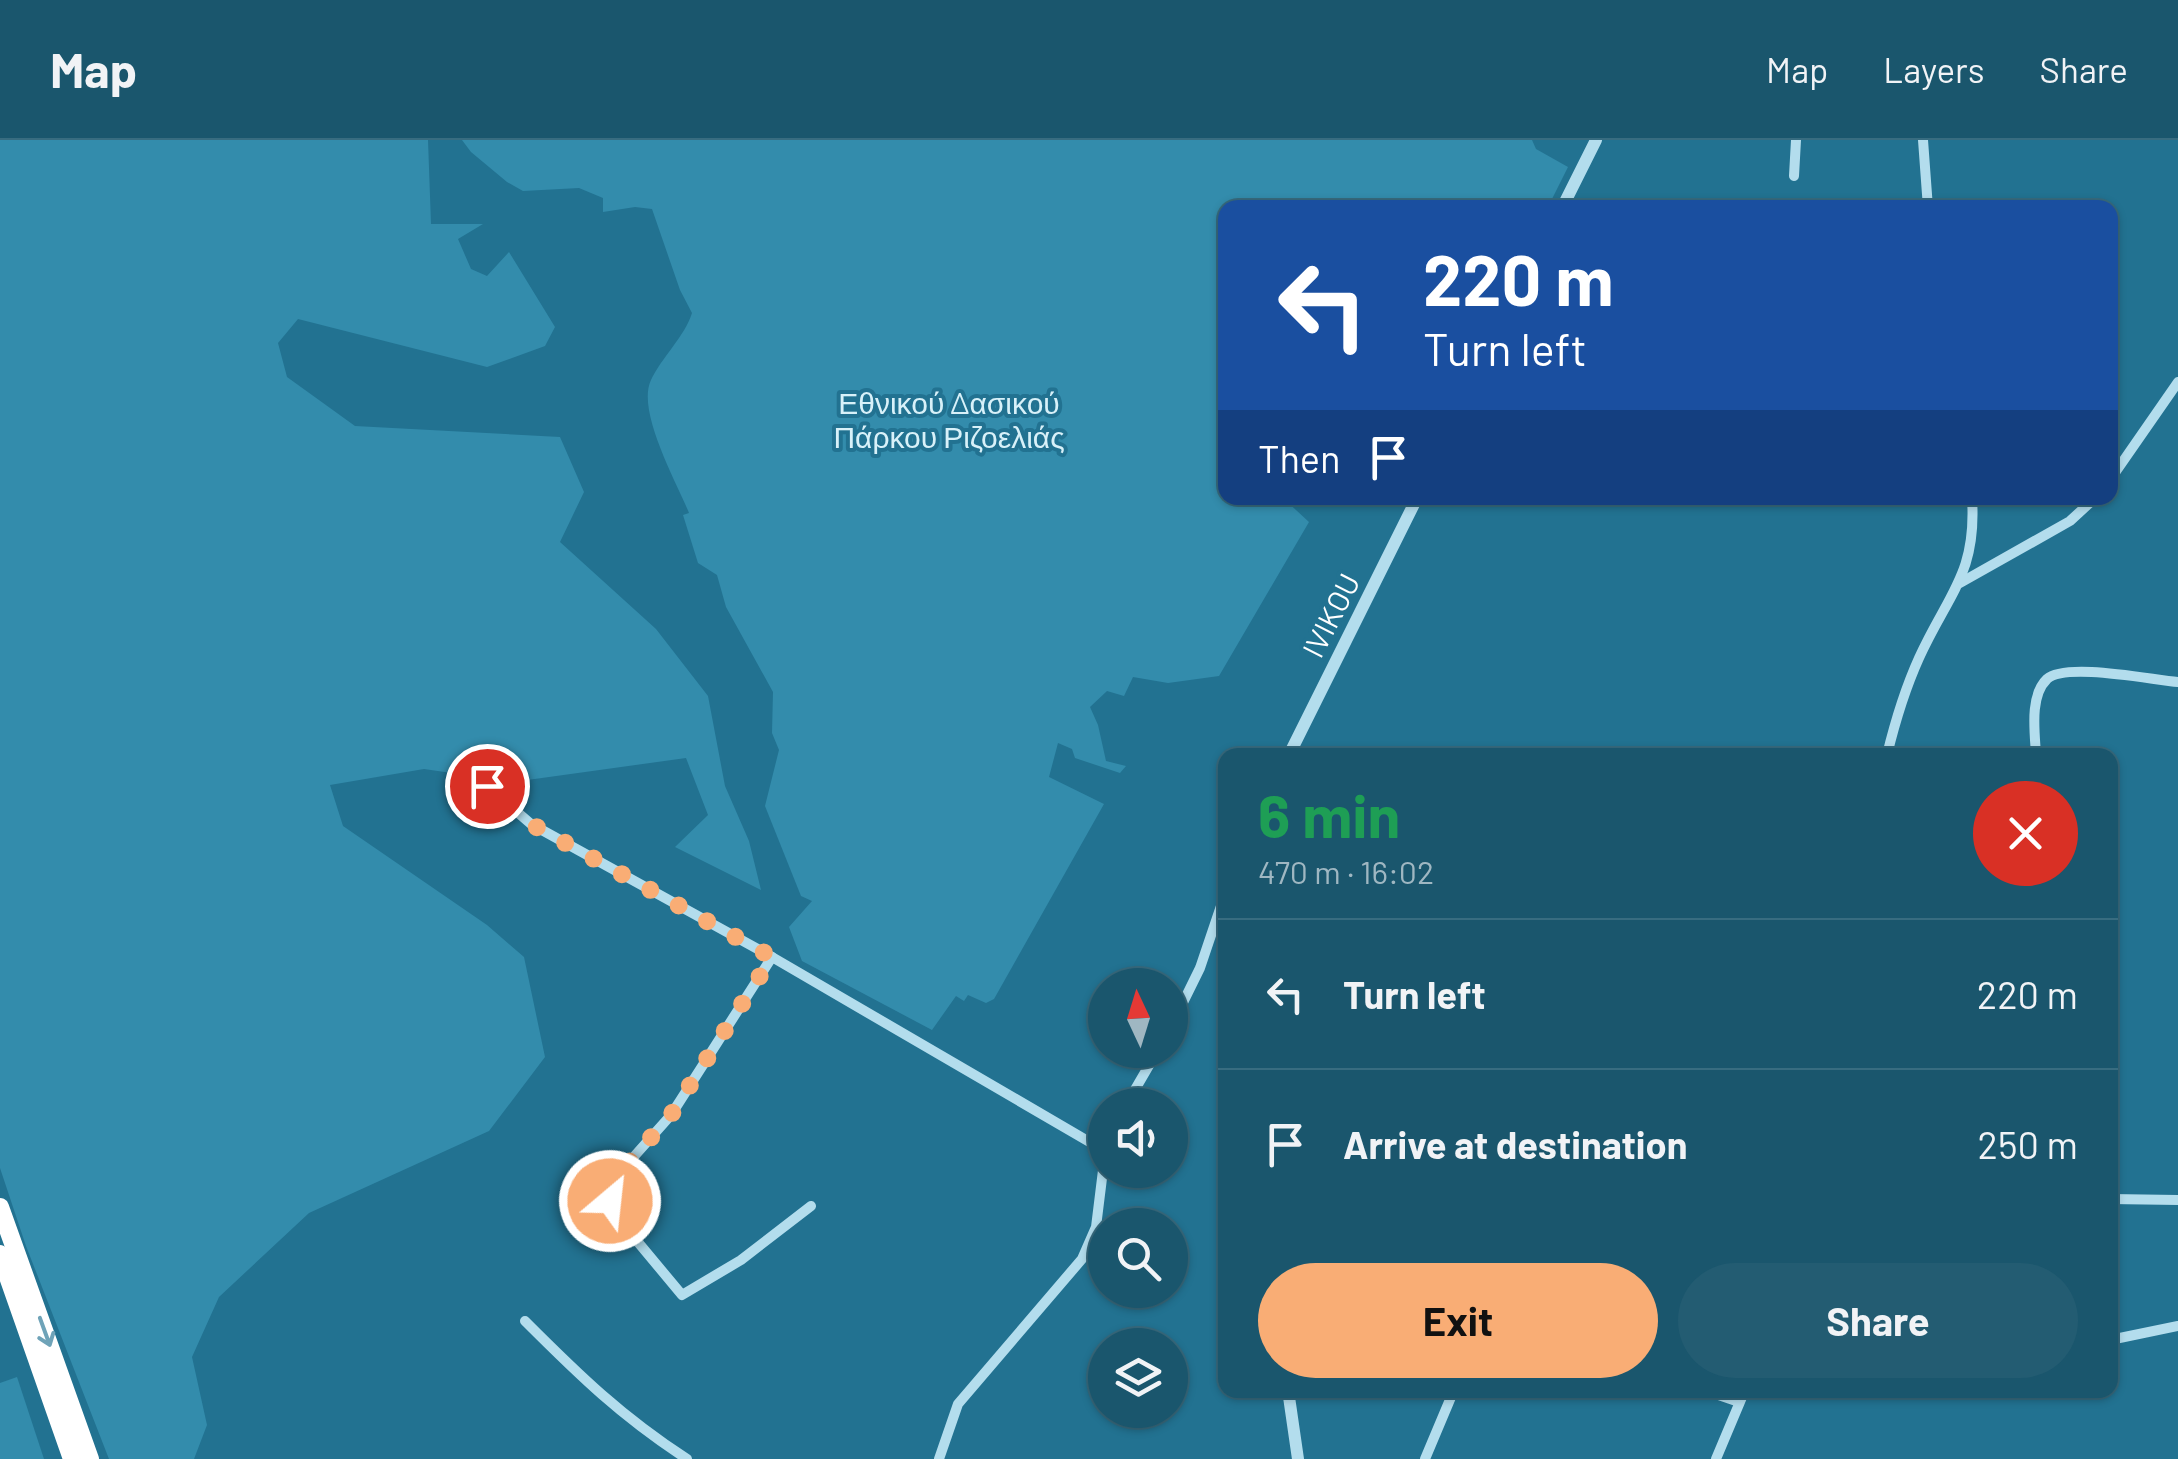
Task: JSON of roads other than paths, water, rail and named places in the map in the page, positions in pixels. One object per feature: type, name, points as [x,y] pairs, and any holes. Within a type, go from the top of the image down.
[{"type":"highway","points":[[0,1207],[90,1459]]},
{"type":"highway","points":[[0,1256],[28,1360],[61,1459]]},
{"type":"highway","points":[[0,1256],[72,1459]]},
{"type":"street","points":[[1566,200],[1596,140]]},
{"type":"street","points":[[1794,176],[1796,140]]},
{"type":"street","points":[[1923,140],[1927,200]]},
{"type":"street","points":[[2118,468],[2178,382]]},
{"type":"street","name":"IVIKOU","points":[[1292,748],[1414,505]]},
{"type":"street","points":[[1890,748],[1898,712],[1920,656],[1960,583],[1972,544],[1972,505]]},
{"type":"street","points":[[1960,583],[2070,521],[2087,505]]},
{"type":"street","points":[[2036,748],[2036,706],[2042,686],[2050,677],[2078,672],[2178,682]]},
{"type":"street","points":[[487,786],[531,824],[772,957],[1088,1143]]},
{"type":"street","points":[[1188,992],[1218,915]]},
{"type":"street","points":[[772,957],[671,1115],[622,1170],[610,1201],[617,1217],[682,1295],[741,1260],[811,1206]]},
{"type":"street","points":[[939,1459],[958,1404],[1082,1260],[1096,1227],[1101,1188]]},
{"type":"street","points":[[2118,1199],[2178,1200]]},
{"type":"street","points":[[525,1321],[585,1383],[636,1426],[687,1459]]},
{"type":"street","points":[[2118,1338],[2178,1326]]},
{"type":"street","points":[[1289,1398],[1298,1459]]},
{"type":"street","points":[[1425,1459],[1451,1398]]},
{"type":"street","points":[[1727,1398],[1739,1402]]},
{"type":"street","points":[[1716,1459],[1741,1398]]},
{"type":"park label","name":"Εθνικού Δασικού Πάρκου Ριζοελιάς","points":[[949,419]]}]
